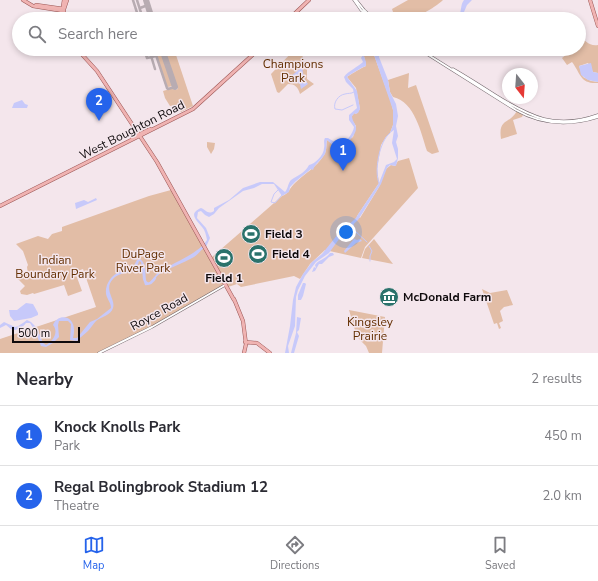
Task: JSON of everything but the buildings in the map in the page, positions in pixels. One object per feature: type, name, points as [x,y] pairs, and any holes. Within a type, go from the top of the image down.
[{"type":"main road","points":[[24,0],[33,6],[63,10]]},
{"type":"main road","points":[[24,0],[34,4],[63,10]]},
{"type":"main road","points":[[63,10],[66,0]]},
{"type":"main road","points":[[297,12],[310,0]]},
{"type":"main road","points":[[589,0],[598,25]]},
{"type":"main road","points":[[55,10],[60,12]]},
{"type":"main road","points":[[82,56],[96,71],[124,115],[140,136]]},
{"type":"main road","points":[[83,56],[97,70],[162,170],[234,300],[243,322],[245,342],[243,353]]},
{"type":"main road","name":"West Boughton Road","points":[[0,205],[193,109],[250,56]]},
{"type":"main road","points":[[124,115],[129,119]]},
{"type":"main road","points":[[244,335],[247,339],[259,344],[270,353]]},
{"type":"main road","points":[[245,342],[252,342]]},
{"type":"street","points":[[355,0],[363,12]]},
{"type":"street","points":[[431,56],[517,109],[535,117],[551,121],[566,122],[598,116]]},
{"type":"street","name":"Royce Road","points":[[99,353],[152,327],[225,285]]},
{"type":"green space","points":[[408,0],[443,0],[425,12],[393,12],[392,9]]},
{"type":"green space","points":[[586,42],[592,45],[598,45],[598,73],[593,72],[588,63],[579,66],[583,77],[598,83],[592,83],[584,80],[572,62],[567,65],[562,58],[564,56],[586,56]]},
{"type":"green space","points":[[156,56],[162,56],[173,86],[167,86]]},
{"type":"green space","points":[[166,56],[176,56],[193,106],[181,112],[176,105],[170,106],[163,91],[173,88],[174,90],[178,89]]},
{"type":"green space","name":"Champions Park","points":[[288,56],[302,56],[307,69],[307,79],[314,84],[300,94],[296,86],[288,84],[279,93],[277,92],[271,74]]},
{"type":"green space","points":[[364,56],[374,56],[391,102],[393,110],[393,125],[390,133],[381,145],[377,169],[379,183],[357,216],[360,218],[379,187],[386,169],[391,165],[395,166],[398,161],[409,158],[418,188],[365,247],[361,258],[325,250],[310,264],[300,279],[294,276],[241,287],[237,284],[228,287],[212,257],[286,194],[293,185],[318,163],[325,153],[327,140],[337,147],[353,137],[356,126],[352,120],[352,116],[360,109],[356,88],[347,77],[366,66]]},
{"type":"green space","points":[[409,73],[408,88],[416,85],[439,152],[432,154],[427,151],[416,119],[412,112],[407,105],[401,100],[393,97],[390,92],[388,80]]},
{"type":"green space","points":[[517,111],[523,115],[522,117],[513,120],[517,134],[501,139],[501,128]]},
{"type":"green space","points":[[207,142],[215,143],[211,154],[207,147]]},
{"type":"green space","name":"DuPage River Park","points":[[171,190],[224,285],[152,327],[98,353],[0,353],[0,339],[96,307],[83,269],[75,272],[82,291],[68,296],[64,285],[34,294],[21,294],[20,291],[25,286],[16,278],[28,274],[28,265],[23,251],[16,244],[38,236],[48,239],[52,234],[62,231],[62,227],[149,196]]},
{"type":"green space","points":[[374,239],[393,264],[362,258],[365,249]]},
{"type":"green space","points":[[482,289],[490,293],[507,290],[513,305],[504,307],[500,311],[503,321],[499,323],[501,328],[499,329],[497,323],[494,324]]},
{"type":"green space","name":"Kingsley Prairie","points":[[349,310],[385,317],[382,353],[369,353],[366,346],[357,337]]},
{"type":"water","points":[[464,0],[472,0],[467,5],[464,12],[460,12]]},
{"type":"water","points":[[364,56],[366,66],[347,77],[357,91],[360,109],[358,113],[355,113],[352,116],[356,131],[350,141],[340,148],[337,148],[327,140],[324,156],[315,165],[313,170],[311,169],[290,187],[289,192],[282,196],[274,184],[262,184],[243,191],[209,217],[201,211],[198,212],[197,218],[206,228],[210,238],[206,247],[194,257],[161,273],[150,284],[146,284],[143,279],[141,262],[139,261],[135,269],[132,271],[116,276],[110,283],[109,287],[113,301],[112,310],[96,321],[77,341],[70,340],[71,324],[68,321],[59,321],[59,337],[46,347],[41,346],[30,323],[26,323],[15,330],[6,325],[0,328],[0,325],[4,322],[15,327],[27,320],[37,328],[43,343],[46,345],[54,336],[55,328],[53,325],[59,318],[63,317],[71,320],[74,330],[73,338],[77,338],[90,322],[97,319],[111,308],[106,295],[106,290],[110,280],[116,273],[132,269],[137,260],[140,259],[145,266],[146,281],[149,283],[160,271],[192,254],[203,245],[207,240],[206,234],[195,218],[194,215],[197,210],[201,208],[212,212],[214,211],[214,208],[229,200],[243,188],[260,182],[273,182],[285,192],[291,180],[319,159],[324,151],[325,138],[328,138],[340,145],[351,135],[354,127],[349,120],[349,115],[357,108],[353,89],[346,82],[344,77],[363,62],[361,58]]},
{"type":"water","points":[[374,56],[379,56],[388,80],[390,92],[396,104],[398,116],[396,126],[398,136],[396,142],[398,158],[396,166],[390,165],[387,168],[381,184],[358,220],[342,235],[329,253],[316,262],[305,276],[296,297],[295,326],[288,346],[289,353],[285,353],[293,300],[296,287],[303,274],[338,234],[355,219],[379,183],[386,165],[397,159],[392,143],[394,130],[390,133],[393,125],[393,110]]},
{"type":"water","points":[[591,63],[593,72],[598,73],[598,82],[588,80],[581,75],[579,66]]},
{"type":"water","points":[[302,67],[304,78],[308,84],[301,89],[300,84],[289,78]]},
{"type":"water","points":[[22,100],[28,105],[27,108],[12,108],[14,103]]},
{"type":"water","points":[[96,198],[97,200],[76,209],[75,203],[84,200],[88,202]]},
{"type":"water","points":[[354,239],[360,239],[362,241],[356,243],[345,253],[344,251]]},
{"type":"water","points":[[330,253],[333,253],[334,255],[329,257],[322,264],[319,264],[315,271],[312,272],[314,267],[316,268],[316,263]]},
{"type":"water","points":[[303,283],[306,284],[303,296],[301,300],[298,300],[298,295]]},
{"type":"water","points":[[26,303],[33,304],[38,315],[31,318],[14,321],[10,316],[9,310],[17,310]]},
{"type":"water","points":[[297,317],[301,318],[299,330],[297,332],[299,336],[294,353],[291,353],[296,333]]},
{"type":"waterway","points":[[353,105],[342,110],[335,109],[335,102],[340,96],[354,92]]},
{"type":"waterway","points":[[379,183],[377,172],[378,157],[380,149],[386,137],[390,133]]},
{"type":"waterway","points":[[278,190],[274,194],[271,202],[275,203],[282,195]]},
{"type":"waterway","points":[[353,224],[355,231],[367,242]]},
{"type":"waterway","points":[[369,246],[372,251],[370,261]]},
{"type":"waterway","points":[[144,278],[146,284],[149,284],[155,278]]},
{"type":"taxiway","points":[[133,0],[137,12]]},
{"type":"taxiway","points":[[137,0],[141,12]]},
{"type":"taxiway","points":[[140,8],[148,5]]},
{"type":"taxiway","points":[[146,56],[147,58],[156,56]]},
{"type":"taxiway","points":[[151,56],[155,69]]},
{"type":"taxiway","points":[[156,56],[167,88],[175,87]]},
{"type":"runway","points":[[146,0],[150,12]]},
{"type":"runway","points":[[164,56],[175,87]]},
{"type":"place","name":"Regal Bolingbrook Stadium 12","points":[[99,121]]},
{"type":"place","name":"Knock Knolls Park","points":[[343,171]]},
{"type":"place","name":"Field 3","points":[[251,234]]},
{"type":"place","name":"Field 4","points":[[258,254]]},
{"type":"place","name":"Field 1","points":[[224,258]]},
{"type":"place","name":"McDonald Farm","points":[[389,297]]},
{"type":"park label","name":"Indian Boundary Park","points":[[55,267]]}]
